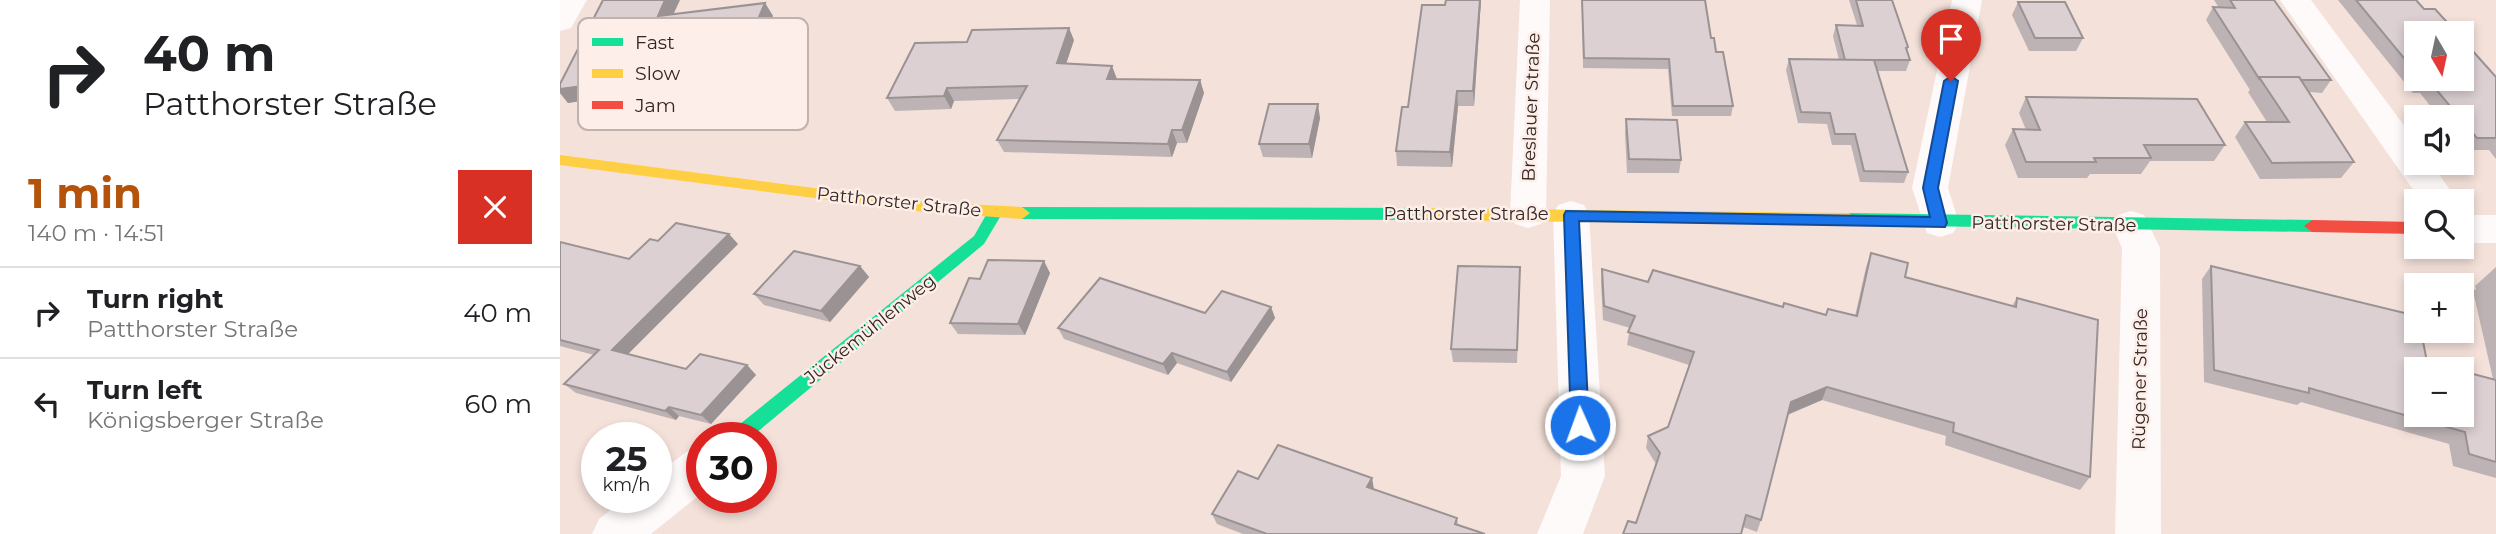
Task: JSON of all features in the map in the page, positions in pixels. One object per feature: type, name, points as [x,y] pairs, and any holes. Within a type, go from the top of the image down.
[{"type":"street","points":[[560,21],[572,0]]},
{"type":"street","name":"Breslauer Straße","points":[[1528,214],[1535,0]]},
{"type":"street","points":[[1940,223],[1930,188],[1967,0]]},
{"type":"street","points":[[2295,0],[2431,189]]},
{"type":"street","name":"Patthorster Straße","points":[[560,160],[914,206],[995,212],[1528,214],[1940,223],[2404,228]]},
{"type":"street","name":"Jückemühlenweg","points":[[756,422],[979,240],[995,212]]},
{"type":"street","points":[[1560,534],[1583,477],[1571,215]]},
{"type":"street","name":"Rügener Straße","points":[[2131,225],[2141,248],[2138,534]]},
{"type":"street","points":[[2474,229],[2496,229]]},
{"type":"street","points":[[615,534],[686,479]]},
{"type":"building","points":[[603,0],[665,0],[658,16],[765,3],[759,18],[594,18]]},
{"type":"building","points":[[1446,0],[1480,0],[1473,91],[1457,91],[1450,152],[1396,151],[1402,107],[1408,107],[1422,5],[1445,5]]},
{"type":"building","points":[[1582,0],[1705,0],[1711,38],[1714,38],[1716,52],[1723,52],[1733,106],[1673,106],[1669,59],[1584,58]]},
{"type":"building","points":[[1856,0],[1892,0],[1910,60],[1845,60],[1836,25],[1863,26]]},
{"type":"building","points":[[2230,0],[2274,0],[2331,80],[2259,77],[2260,80],[2213,7],[2235,8]]},
{"type":"building","points":[[2356,0],[2416,0],[2424,9],[2435,9],[2446,21],[2404,21],[2404,58]]},
{"type":"building","points":[[2018,2],[2065,2],[2083,38],[2035,38]]},
{"type":"building","points":[[1069,28],[1057,63],[1112,66],[1107,79],[1200,80],[1182,130],[1172,130],[1168,144],[997,140],[1027,86],[947,88],[944,96],[887,98],[915,43],[967,42],[972,30]]},
{"type":"building","points":[[578,49],[578,87],[560,89]]},
{"type":"building","points":[[2474,52],[2496,77],[2496,138],[2477,138],[2474,135],[2474,105],[2449,105],[2437,91],[2474,91]]},
{"type":"building","points":[[1789,59],[1874,60],[1908,172],[1864,171],[1855,134],[1835,134],[1830,113],[1801,112]]},
{"type":"building","points":[[2259,77],[2299,77],[2354,162],[2272,163],[2245,122],[2289,122]]},
{"type":"building","points":[[2026,97],[2197,99],[2225,145],[2144,145],[2151,158],[2094,158],[2096,162],[2026,162],[2013,129],[2040,130]]},
{"type":"building","points":[[1269,104],[1318,104],[1309,144],[1259,144]]},
{"type":"building","points":[[1626,119],[1677,120],[1681,160],[1629,159]]},
{"type":"building","points":[[676,223],[729,234],[612,350],[686,369],[700,354],[747,365],[701,415],[669,407],[665,411],[564,384],[599,350],[560,340],[560,242],[629,259],[650,239],[658,241]]},
{"type":"building","points":[[794,251],[860,266],[821,311],[754,294]]},
{"type":"building","points":[[1871,253],[1908,263],[1905,277],[2016,307],[2017,298],[2098,320],[2090,477],[1953,432],[1954,423],[1827,387],[1791,402],[1761,520],[1746,515],[1741,534],[1623,534],[1628,521],[1636,523],[1660,453],[1648,436],[1668,427],[1694,352],[1628,332],[1635,316],[1604,306],[1602,269],[1648,282],[1653,270],[1783,307],[1784,303],[1826,315],[1828,309],[1857,316]]},
{"type":"building","points":[[988,260],[1044,261],[1018,324],[950,323],[969,278],[980,279]]},
{"type":"building","points":[[1458,266],[1520,267],[1517,350],[1451,349]]},
{"type":"building","points":[[2211,266],[2404,313],[2404,343],[2423,343],[2426,357],[2404,357],[2404,415],[2309,388],[2309,393],[2214,370]]},
{"type":"building","points":[[1100,278],[1205,313],[1222,291],[1271,307],[1227,372],[1172,353],[1163,364],[1058,328]]},
{"type":"building","points":[[2474,374],[2496,380],[2496,462],[2469,454],[2465,432],[2447,427],[2474,427]]},
{"type":"building","points":[[1278,445],[1372,478],[1367,487],[1457,518],[1455,524],[1485,534],[1267,534],[1212,514],[1238,471],[1258,479]]},
{"type":"traffic: fast","points":[[756,422],[979,240],[995,212]]},
{"type":"traffic: fast","points":[[1022,213],[1429,214]]},
{"type":"traffic: fast","points":[[1849,219],[2312,226]]},
{"type":"traffic: slow","points":[[560,160],[914,206],[1022,213]]},
{"type":"traffic: slow","points":[[1429,214],[1849,219]]},
{"type":"traffic: jam","points":[[2312,226],[2404,228]]},
{"type":"route","points":[[1580,425],[1571,215],[1940,223],[1930,188],[1951,81]]}]
